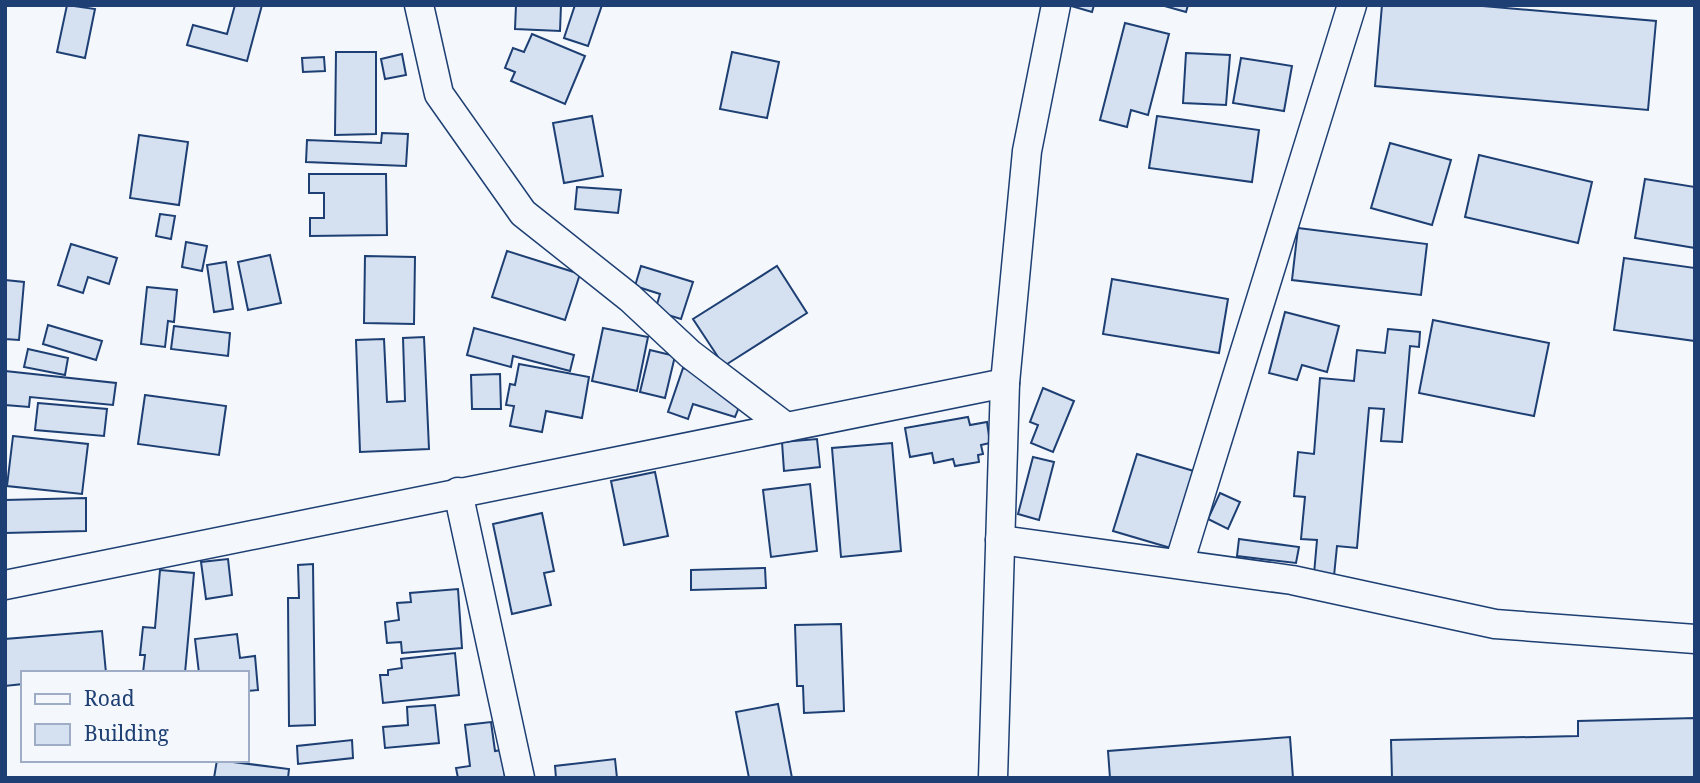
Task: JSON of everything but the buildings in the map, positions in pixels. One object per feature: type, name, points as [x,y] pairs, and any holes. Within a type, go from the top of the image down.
[{"type":"street","points":[[419,5],[439,94],[523,213],[630,298],[690,354],[786,427]]},
{"type":"street","points":[[993,778],[1005,383],[1027,151],[1056,5]]},
{"type":"street","points":[[1179,564],[1352,5]]},
{"type":"street","points":[[5,586],[1005,383]]},
{"type":"street","points":[[458,492],[520,778]]},
{"type":"street","points":[[1000,540],[1292,580],[1495,624],[1695,639]]}]
